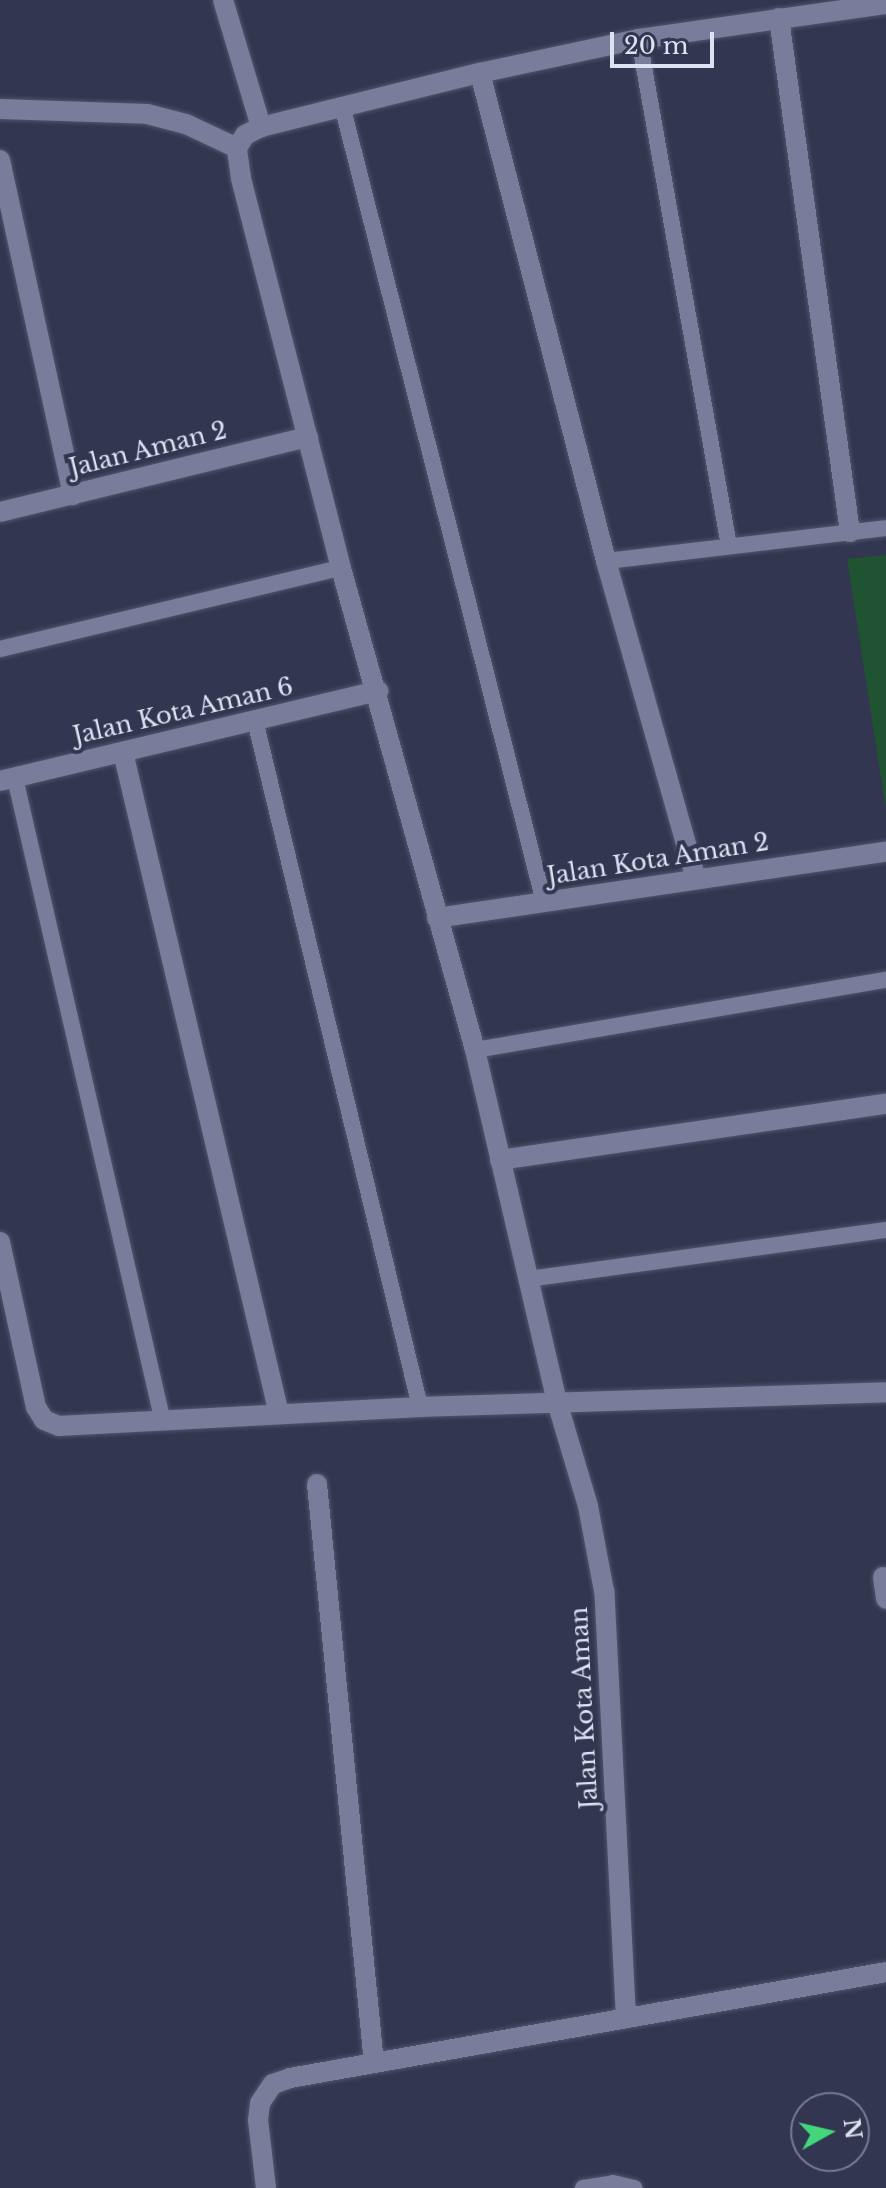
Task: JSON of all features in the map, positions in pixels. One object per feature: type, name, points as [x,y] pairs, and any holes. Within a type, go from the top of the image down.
[{"type":"street","points":[[223,0],[261,127]]},
{"type":"street","points":[[0,109],[147,114],[186,124],[237,148],[245,135],[261,127],[480,73],[639,39],[886,4]]},
{"type":"street","points":[[779,18],[850,532]]},
{"type":"street","points":[[480,73],[606,561],[696,879]]},
{"type":"street","name":"Jalan Kota Aman","points":[[237,148],[241,178],[341,568],[378,691],[475,1050],[557,1402],[588,1506],[604,1591],[626,2018]]},
{"type":"street","points":[[0,160],[73,495]]},
{"type":"street","name":"Jalan Aman 2","points":[[0,512],[308,437]]},
{"type":"street","name":"Jalan Kota Aman 6","points":[[8,779],[378,691]]},
{"type":"street","points":[[123,752],[279,1414]]},
{"type":"street","name":"Jalan Kota Aman 2","points":[[437,918],[886,852]]},
{"type":"street","points":[[500,1160],[886,1104]]},
{"type":"street","points":[[0,1242],[36,1407],[44,1420],[59,1426],[162,1418],[420,1407],[886,1392]]},
{"type":"street","points":[[317,1484],[374,2063]]},
{"type":"street","points":[[883,1577],[886,1599]]},
{"type":"street","points":[[266,2188],[258,2120],[260,2103],[273,2084],[290,2078],[886,1972]]},
{"type":"lane","points":[[639,39],[729,546]]},
{"type":"lane","points":[[342,105],[544,902]]},
{"type":"lane","points":[[606,561],[886,528]]},
{"type":"lane","points":[[0,649],[341,568]]},
{"type":"lane","points":[[255,720],[420,1407]]},
{"type":"lane","points":[[8,779],[162,1418]]},
{"type":"lane","points":[[475,1050],[886,980]]},
{"type":"lane","points":[[528,1279],[886,1230]]},
{"type":"lane","points":[[583,2188],[613,2183],[634,2188]]},
{"type":"green space","points":[[886,555],[886,810],[847,559]]}]
